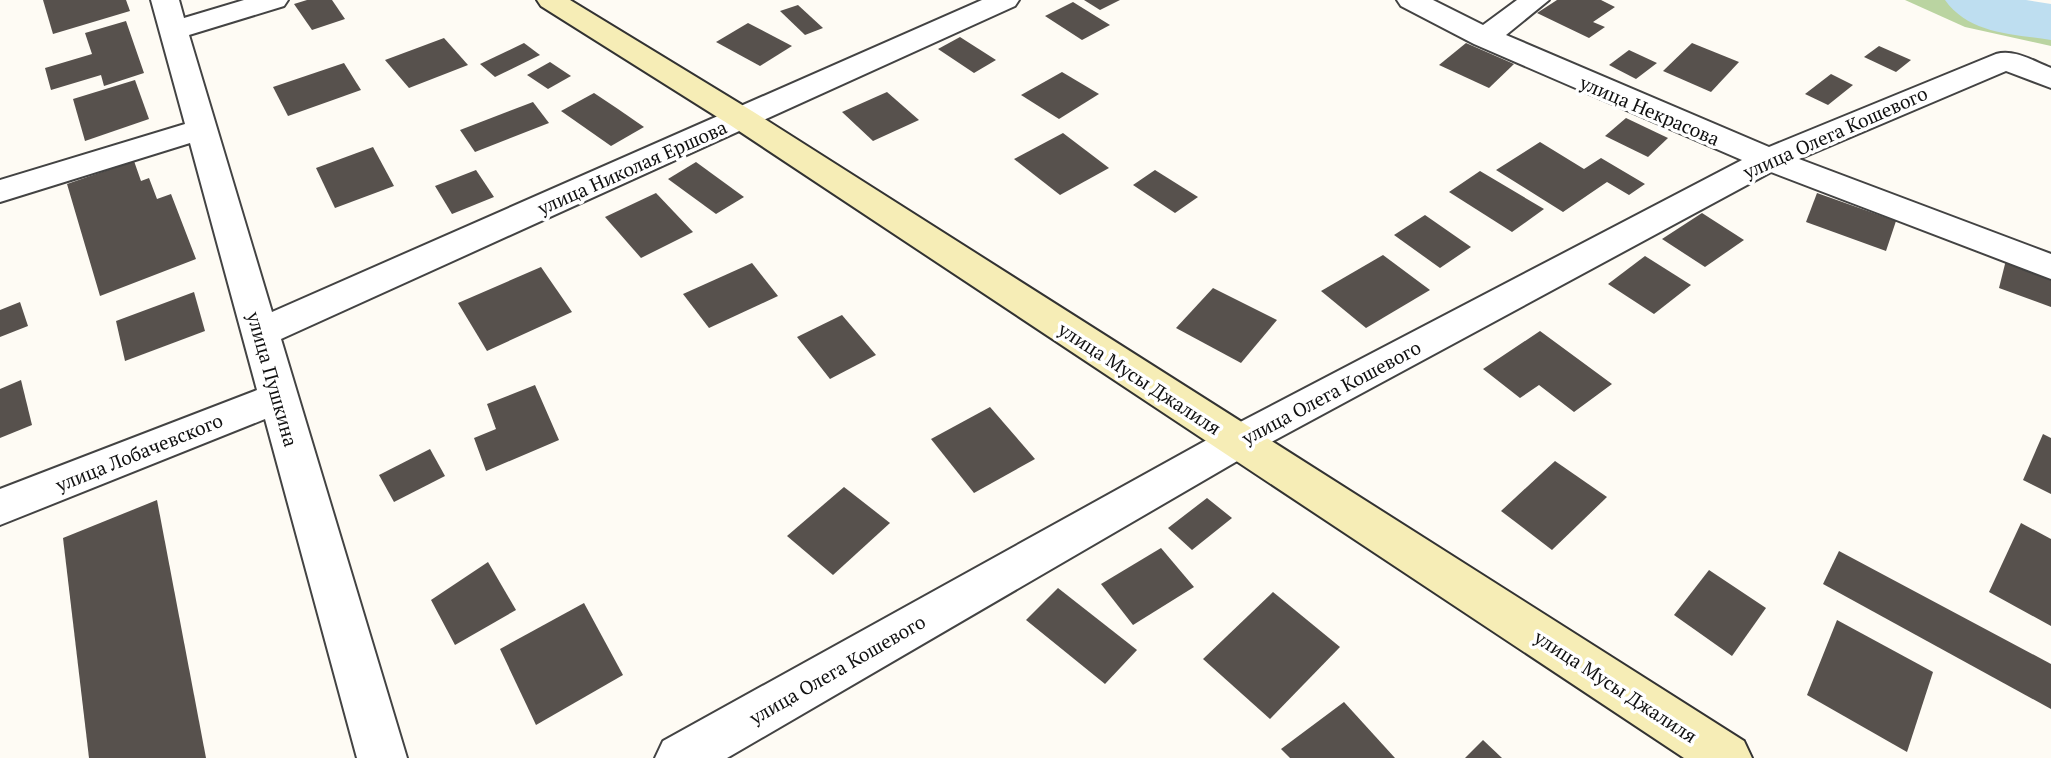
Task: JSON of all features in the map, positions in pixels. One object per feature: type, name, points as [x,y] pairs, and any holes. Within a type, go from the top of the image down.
[{"type":"main road","name":"улица Мусы Джалиля","points":[[551,0],[741,118],[1727,758]]},
{"type":"street","points":[[170,15],[274,0]]},
{"type":"street","name":"улица Николая Ершова","points":[[260,333],[1005,0]]},
{"type":"street","name":"улица Некрасова","points":[[1411,0],[1484,38],[1767,159],[2051,267]]},
{"type":"street","points":[[1484,38],[1535,0]]},
{"type":"street","name":"улица Пушкина","points":[[170,15],[382,758]]},
{"type":"street","name":"улица Олега Кошевого","points":[[680,758],[1237,442],[1767,159],[2006,60],[2051,79]]},
{"type":"street","points":[[0,191],[202,129]]},
{"type":"street","name":"улица Лобачевского","points":[[0,507],[278,398]]},
{"type":"green space","points":[[1905,0],[1988,0],[2051,15],[2051,46],[1965,27]]},
{"type":"building","points":[[43,0],[126,0],[130,11],[53,34]]},
{"type":"building","points":[[307,0],[332,0],[345,19],[312,30],[294,4]]},
{"type":"building","points":[[1084,0],[1120,0],[1100,10]]},
{"type":"building","points":[[1557,0],[1601,0],[1615,7],[1593,22],[1605,27],[1589,38],[1537,13]]},
{"type":"building","points":[[1073,2],[1110,25],[1082,40],[1045,16]]},
{"type":"building","points":[[798,5],[823,28],[805,35],[780,11]]},
{"type":"building","points":[[126,21],[144,73],[104,86],[101,75],[51,90],[45,68],[92,54],[85,33]]},
{"type":"building","points":[[748,23],[792,46],[760,66],[716,42]]},
{"type":"building","points":[[960,37],[996,60],[974,73],[938,49]]},
{"type":"building","points":[[444,38],[468,65],[409,88],[385,60]]},
{"type":"building","points":[[524,43],[540,55],[495,77],[480,64]]},
{"type":"building","points":[[1466,43],[1514,64],[1489,88],[1439,65]]},
{"type":"building","points":[[1692,43],[1739,62],[1711,92],[1663,71]]},
{"type":"building","points":[[1879,46],[1911,60],[1896,72],[1864,57]]},
{"type":"building","points":[[1629,50],[1657,63],[1636,79],[1609,65]]},
{"type":"building","points":[[550,62],[571,76],[548,89],[527,75]]},
{"type":"building","points":[[344,63],[361,90],[288,116],[273,87]]},
{"type":"building","points":[[1062,72],[1099,94],[1059,119],[1021,95]]},
{"type":"building","points":[[1831,74],[1853,85],[1828,105],[1805,94]]},
{"type":"building","points":[[135,80],[149,119],[85,141],[73,99]]},
{"type":"building","points":[[887,92],[919,120],[873,141],[842,112]]},
{"type":"building","points":[[594,93],[644,127],[611,146],[561,111]]},
{"type":"building","points":[[533,102],[549,123],[475,152],[460,130]]},
{"type":"building","points":[[1626,118],[1668,138],[1648,157],[1605,136]]},
{"type":"building","points":[[1063,133],[1109,168],[1060,195],[1014,159]]},
{"type":"building","points":[[1540,142],[1584,169],[1601,158],[1645,184],[1629,195],[1607,182],[1563,212],[1496,170]]},
{"type":"building","points":[[373,147],[394,186],[335,208],[316,168]]},
{"type":"building","points":[[134,161],[141,181],[149,178],[157,199],[171,194],[196,259],[100,296],[67,184]]},
{"type":"building","points":[[696,162],[744,197],[716,214],[668,179]]},
{"type":"building","points":[[476,170],[494,197],[452,214],[435,186]]},
{"type":"building","points":[[1155,170],[1198,197],[1175,213],[1133,185]]},
{"type":"building","points":[[1480,171],[1544,209],[1512,232],[1449,192]]},
{"type":"building","points":[[656,193],[693,232],[641,258],[605,217]]},
{"type":"building","points":[[1817,193],[1896,221],[1886,251],[1806,222]]},
{"type":"building","points":[[1702,213],[1744,240],[1705,267],[1662,239]]},
{"type":"building","points":[[1425,215],[1471,247],[1440,268],[1394,235]]},
{"type":"building","points":[[1383,255],[1430,290],[1366,328],[1321,291]]},
{"type":"building","points":[[1645,256],[1691,285],[1654,314],[1608,284]]},
{"type":"building","points":[[2006,260],[2051,277],[2051,307],[1999,288]]},
{"type":"building","points":[[752,263],[778,296],[709,328],[683,294]]},
{"type":"building","points":[[541,267],[572,312],[487,351],[458,303]]},
{"type":"building","points":[[1213,288],[1277,320],[1241,363],[1176,328]]},
{"type":"building","points":[[194,292],[205,331],[125,361],[116,321]]},
{"type":"building","points":[[20,302],[28,326],[0,337],[0,310]]},
{"type":"building","points":[[842,315],[876,355],[830,379],[797,337]]},
{"type":"building","points":[[1540,331],[1612,384],[1574,412],[1539,385],[1520,398],[1483,369]]},
{"type":"building","points":[[21,380],[32,425],[0,438],[0,389]]},
{"type":"building","points":[[535,385],[559,440],[486,471],[474,438],[496,429],[487,404]]},
{"type":"building","points":[[990,407],[1035,459],[974,493],[931,439]]},
{"type":"building","points":[[2043,434],[2051,438],[2051,494],[2023,480]]},
{"type":"building","points":[[430,449],[445,476],[394,502],[379,475]]},
{"type":"building","points":[[1555,461],[1607,497],[1552,550],[1501,511]]},
{"type":"building","points":[[844,487],[890,523],[833,575],[787,536]]},
{"type":"building","points":[[1207,498],[1232,518],[1192,550],[1168,528]]},
{"type":"building","points":[[157,500],[206,758],[89,758],[63,538]]},
{"type":"building","points":[[2021,523],[2051,539],[2051,626],[1989,592]]},
{"type":"building","points":[[1161,548],[1194,587],[1133,625],[1101,584]]},
{"type":"building","points":[[1839,551],[2051,664],[2051,709],[1823,584]]},
{"type":"building","points":[[488,562],[516,610],[455,645],[431,600]]},
{"type":"building","points":[[1709,570],[1766,608],[1732,656],[1674,615]]},
{"type":"building","points":[[1058,588],[1137,650],[1105,684],[1026,620]]},
{"type":"building","points":[[1273,592],[1340,647],[1270,719],[1203,659]]},
{"type":"building","points":[[584,603],[623,675],[536,725],[500,649]]},
{"type":"building","points":[[1837,620],[1933,672],[1907,752],[1807,695]]},
{"type":"building","points":[[1344,702],[1395,758],[1290,758],[1281,749]]},
{"type":"building","points":[[1483,740],[1502,758],[1465,758]]},
{"type":"waterway","points":[[1975,0],[1998,14],[2051,22]]}]
